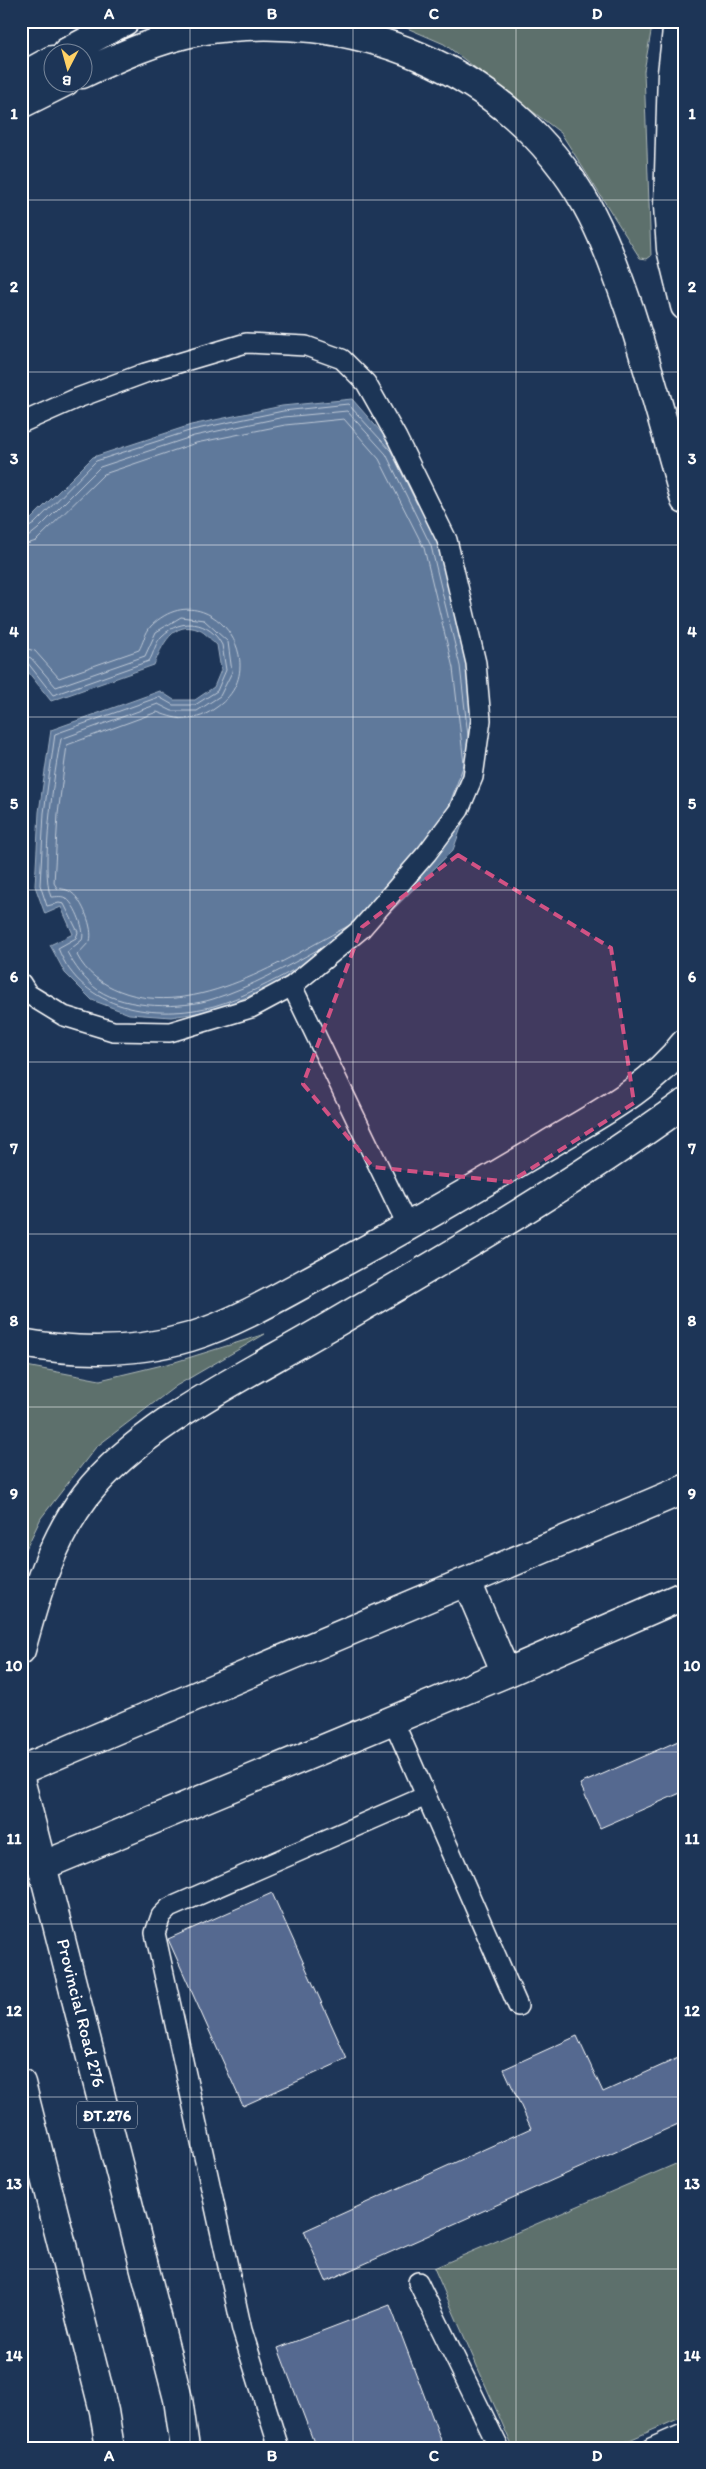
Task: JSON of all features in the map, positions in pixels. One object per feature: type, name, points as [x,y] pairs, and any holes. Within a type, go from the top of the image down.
[{"type":"main road","points":[[85,42],[124,21]]},
{"type":"main road","points":[[678,21],[672,73],[668,206],[671,249],[685,306]]},
{"type":"main road","points":[[92,69],[136,49],[198,32],[253,25],[320,28],[366,38],[402,49],[441,65],[510,112],[544,143],[585,202],[609,249],[644,354],[685,500]]},
{"type":"main road","points":[[21,77],[42,65]]},
{"type":"main road","points":[[21,104],[45,92]]},
{"type":"main road","points":[[21,1343],[96,1350],[139,1348],[190,1337],[236,1319],[408,1228],[636,1090],[675,1055],[685,1043]]},
{"type":"main road","points":[[21,1650],[35,1596],[48,1560],[61,1533],[88,1493],[134,1447],[200,1401],[517,1216],[635,1139],[685,1103]]},
{"type":"main road","points":[[21,1770],[685,1489]]},
{"type":"main road","points":[[467,1582],[506,1673]]},
{"type":"main road","points":[[42,1866],[506,1673],[685,1595]]},
{"type":"main road","name":"Provincial Road 276","points":[[21,1783],[175,2390],[185,2448]]},
{"type":"main road","points":[[21,2083],[104,2411],[110,2448]]},
{"type":"lane","points":[[21,422],[75,399],[145,373],[246,343],[306,346],[342,359],[366,383],[447,540],[476,663],[481,720],[473,777],[459,810],[428,853],[361,929],[292,986],[251,1008],[170,1032],[113,1031],[64,1016],[28,994],[21,983]]},
{"type":"lane","points":[[292,986],[408,1228]]},
{"type":"lane","points":[[393,1720],[518,2006]]},
{"type":"lane","points":[[279,2448],[242,2330],[156,1933],[161,1916],[169,1908],[426,1796]]},
{"type":"lane","points":[[418,2282],[499,2448]]},
{"type":"lane","points":[[651,2448],[685,2433]]},
{"type":"highlighted area","points":[[458,855],[611,948],[634,1103],[510,1182],[373,1167],[303,1084],[362,927]]},
{"type":"shaded area","points":[[378,21],[653,21],[644,71],[651,256],[647,259],[640,258],[561,133],[444,44],[400,25]]},
{"type":"shaded area","points":[[265,1334],[176,1386],[96,1447],[41,1518],[21,1559],[21,1365],[100,1380],[175,1362]]},
{"type":"shaded area","points":[[685,2160],[685,2416],[611,2448],[513,2448],[434,2268]]},
{"type":"water","points":[[352,399],[395,448],[442,542],[471,665],[483,767],[453,850],[364,938],[282,982],[216,1010],[171,1017],[129,1014],[92,1000],[65,973],[50,945],[73,934],[61,907],[45,914],[35,886],[39,812],[51,730],[160,691],[174,700],[195,700],[214,687],[221,670],[217,645],[201,631],[182,628],[175,631],[164,643],[154,665],[51,701],[21,663],[21,529],[93,457],[191,425],[282,406]]},
{"type":"building","points":[[685,1738],[685,1791],[600,1828],[580,1784]]},
{"type":"building","points":[[272,1893],[347,2059],[243,2106],[168,1939]]},
{"type":"building","points":[[577,2036],[603,2092],[685,2055],[685,2121],[326,2281],[304,2231],[531,2128],[504,2069]]},
{"type":"building","points":[[390,2305],[444,2448],[316,2448],[278,2348]]}]
